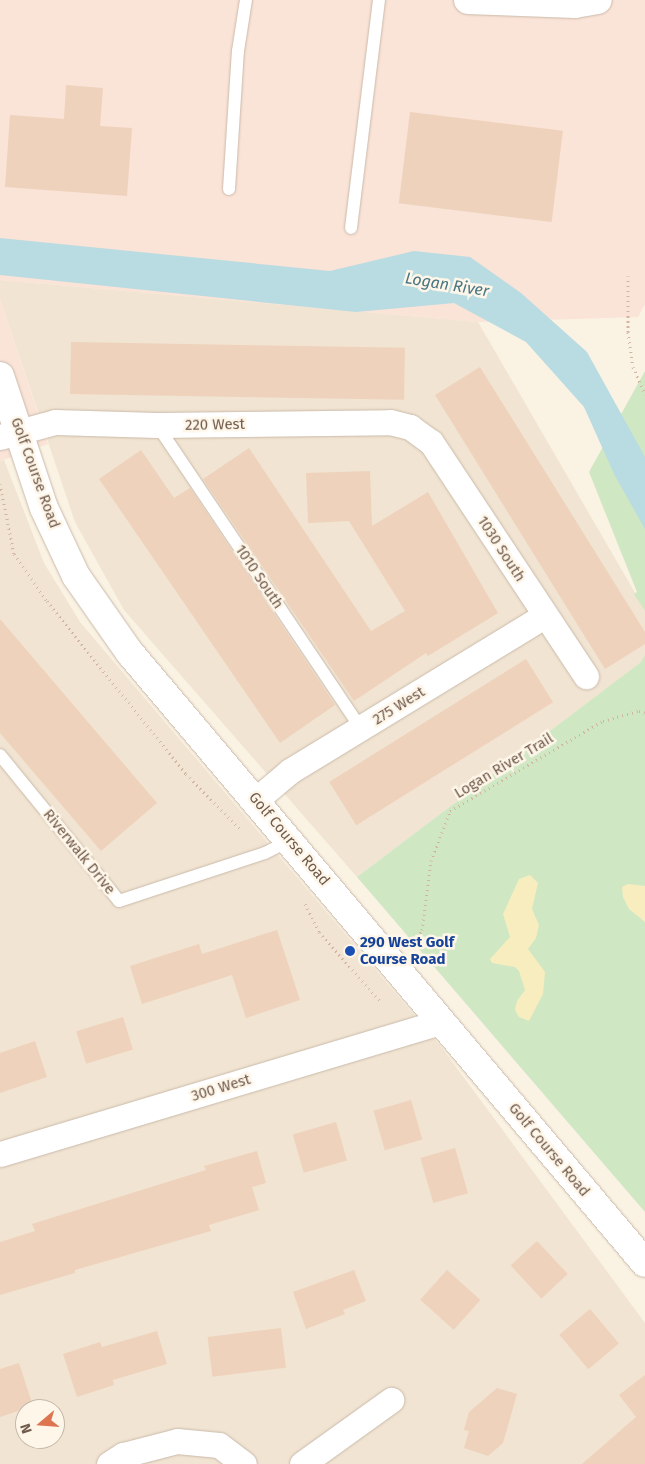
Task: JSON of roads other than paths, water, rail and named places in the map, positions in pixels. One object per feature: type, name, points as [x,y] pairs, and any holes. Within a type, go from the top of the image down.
[{"type":"street","points":[[468,0],[574,4],[598,0]]},
{"type":"street","name":"Golf Course Road","points":[[0,376],[10,434],[44,508],[76,576],[130,653],[257,799],[441,1022],[645,1263]]},
{"type":"street","name":"220 West","points":[[10,434],[54,422],[156,425],[390,422],[410,426]]},
{"type":"street","name":"1030 South","points":[[410,426],[431,442],[544,616],[586,676]]},
{"type":"street","name":"275 West","points":[[257,799],[290,771],[361,730],[544,616]]},
{"type":"street","name":"300 West","points":[[0,1154],[441,1022]]},
{"type":"street","points":[[302,1464],[391,1400]]},
{"type":"street","points":[[109,1464],[123,1455],[176,1441],[219,1445],[244,1464]]},
{"type":"lane","points":[[229,189],[238,51],[246,0]]},
{"type":"lane","points":[[351,228],[379,0]]},
{"type":"lane","name":"1010 South","points":[[156,425],[361,730]]},
{"type":"lane","name":"Riverwalk Drive","points":[[0,755],[119,901],[265,853],[290,840]]},
{"type":"water","name":"Logan River","points":[[0,238],[330,271],[414,251],[470,257],[521,293],[587,352],[645,457],[645,529],[615,476],[584,407],[526,342],[454,303],[356,312],[0,275]]},
{"type":"place","name":"290 West Golf Course Road","points":[[350,951]]}]
